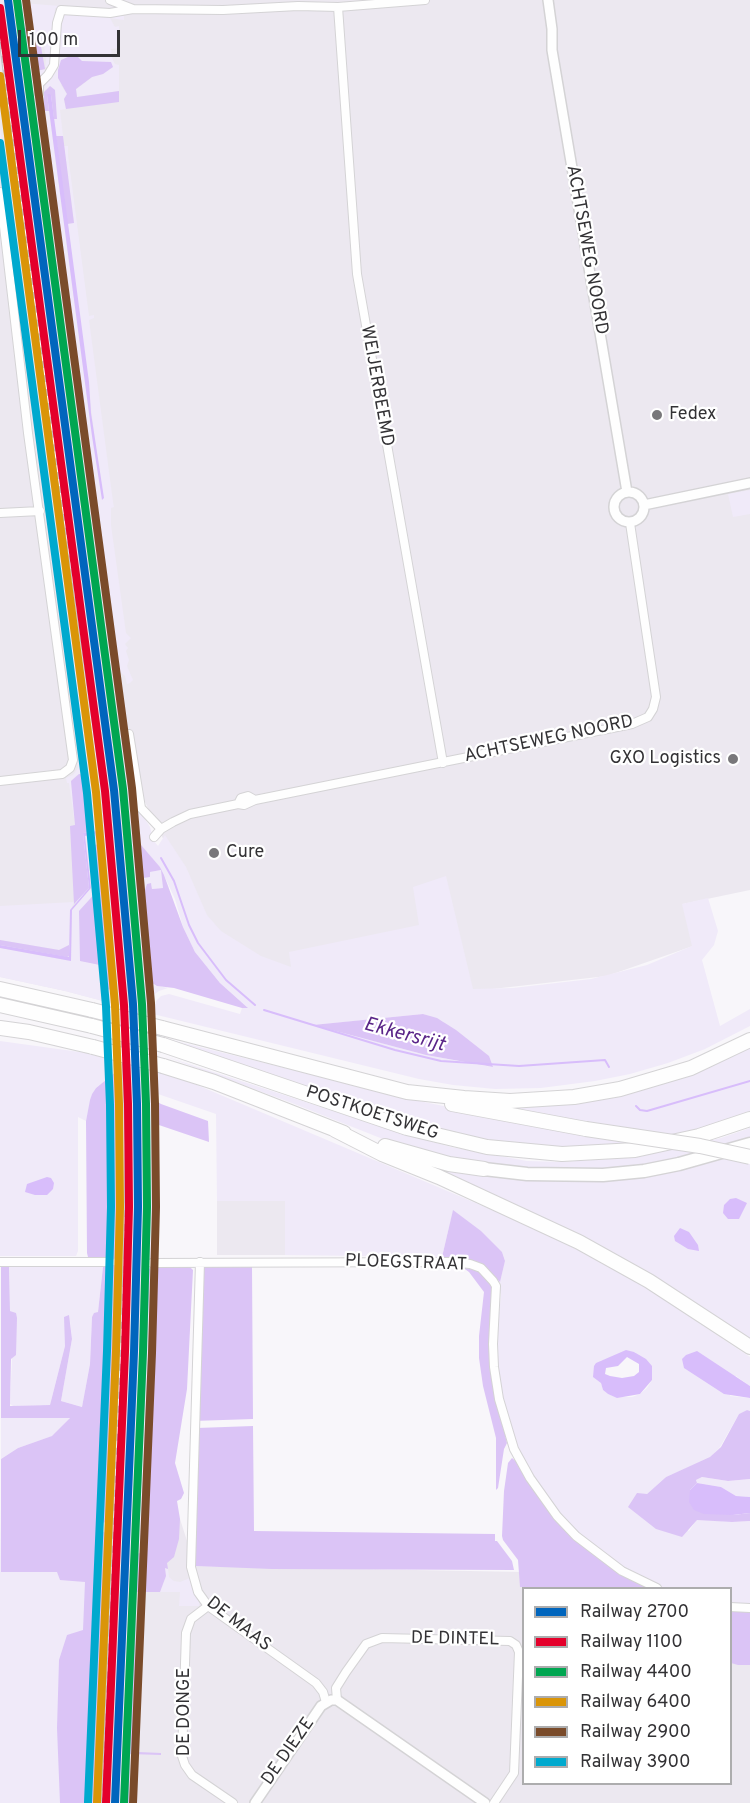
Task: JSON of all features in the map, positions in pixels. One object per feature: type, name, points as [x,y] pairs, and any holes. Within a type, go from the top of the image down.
[{"type":"highway","name":"POSTKOETSWEG","points":[[0,989],[92,1010],[406,1092],[464,1098],[510,1101],[601,1094],[692,1068],[750,1040]]},
{"type":"highway","name":"POSTKOETSWEG","points":[[0,1005],[163,1045],[407,1128],[487,1147],[562,1154],[635,1150],[699,1136],[750,1119]]},
{"type":"highway","name":"POSTKOETSWEG","points":[[0,1028],[29,1032],[163,1066],[214,1082],[335,1130],[425,1159],[484,1169],[527,1174],[603,1175],[644,1171],[679,1164],[750,1144]]},
{"type":"highway","points":[[406,1092],[460,1107],[700,1146],[750,1157]]},
{"type":"highway","points":[[335,1130],[382,1154],[439,1177],[579,1242],[649,1281],[750,1347]]},
{"type":"street","points":[[110,0],[133,9]]},
{"type":"street","points":[[39,94],[39,84],[54,65],[57,23],[61,10],[111,13],[133,9],[194,11],[298,6],[338,7],[425,0]]},
{"type":"street","name":"ACHTSEWEG NOORD","points":[[547,3],[552,29],[552,50],[627,492]]},
{"type":"street","name":"WEIJERBEEMD","points":[[338,7],[357,274],[443,763]]},
{"type":"street","points":[[0,192],[4,257],[73,760],[70,768],[62,774],[0,781]]},
{"type":"street","points":[[644,505],[750,483]]},
{"type":"street","points":[[627,492],[636,494],[644,505],[643,514],[639,519],[630,522],[620,520],[614,511],[618,496],[627,492]]},
{"type":"street","points":[[0,513],[40,511]]},
{"type":"street","name":"ACHTSEWEG NOORD","points":[[154,837],[161,829],[180,817],[632,724],[648,717],[656,697],[630,522]]},
{"type":"street","points":[[129,734],[141,808],[161,829]]},
{"type":"street","points":[[0,1262],[85,1258],[107,1262]]},
{"type":"street","name":"DE MAAS","points":[[200,1262],[190,1548],[191,1567],[198,1592],[208,1606],[316,1683],[323,1692],[326,1702]]},
{"type":"street","name":"PLOEGSTRAAT","points":[[152,1263],[448,1262],[470,1264],[481,1268],[496,1286],[494,1367],[499,1399],[510,1438],[519,1459],[542,1497],[576,1536],[622,1571],[655,1587]]},
{"type":"street","name":"DE DONGE","points":[[208,1606],[191,1619],[186,1633],[182,1756],[184,1765],[192,1775],[233,1803]]},
{"type":"street","points":[[732,1607],[750,1608]]},
{"type":"street","name":"DE DINTEL","points":[[337,1700],[336,1688],[345,1672],[366,1644],[382,1638],[510,1641],[516,1645],[519,1652],[514,1773],[494,1803]]},
{"type":"street","points":[[326,1702],[337,1700],[485,1803]]},
{"type":"street","name":"DE DIEZE","points":[[255,1803],[326,1702]]},
{"type":"shaded area","points":[[0,0],[750,0],[750,890],[683,904],[693,946],[607,976],[466,992],[310,975],[250,955],[202,918],[143,798],[133,733],[125,734],[149,1013],[0,977]]},
{"type":"shaded area","points":[[18,0],[22,3],[111,10],[55,8],[51,67],[45,67],[43,39],[33,31],[25,29],[27,39],[36,45],[37,67],[41,70],[49,70],[35,82],[41,138],[39,139],[33,113]]},
{"type":"shaded area","points":[[62,12],[124,16],[124,20],[110,18],[115,27],[119,26],[119,48],[111,49],[115,64],[119,65],[119,91],[77,97],[76,89],[92,77],[103,74],[89,62],[81,61],[61,85],[67,94],[64,99],[66,109],[60,110],[63,136],[56,136],[54,119],[57,119],[45,88],[43,100],[42,93],[51,75],[59,23],[62,23]]},
{"type":"shaded area","points":[[30,24],[32,35],[40,41],[45,69],[32,71],[32,68],[38,66],[36,45],[29,42],[24,29]]},
{"type":"shaded area","points":[[75,54],[82,61],[111,62],[113,67],[103,74],[92,77],[76,89],[77,97],[119,91],[119,102],[66,109],[64,99],[67,94],[58,78],[58,70],[61,60]]},
{"type":"shaded area","points":[[50,86],[55,90],[57,119],[54,119],[51,95],[47,95],[49,111],[44,111],[44,92]]},
{"type":"shaded area","points":[[47,95],[51,95],[89,382],[91,413],[104,498],[102,500]]},
{"type":"shaded area","points":[[44,111],[49,111],[92,436],[103,500],[67,224],[74,222],[64,146],[68,146],[89,316],[94,315],[94,318],[89,320],[114,507],[111,508],[111,525],[126,633],[131,638],[125,644],[128,648],[126,651],[129,660],[127,666],[133,680],[127,684],[125,676],[120,672]]},
{"type":"shaded area","points":[[0,128],[37,404],[101,844],[94,845],[99,889],[80,938],[80,960],[100,965],[106,988],[113,990],[114,1004],[0,977],[0,948],[71,961],[72,910],[76,905],[85,836],[95,833],[96,839],[99,839],[97,832],[90,832],[88,794],[84,775],[79,774],[71,781],[75,825],[69,783],[66,778],[73,775],[78,768],[80,757],[0,164]]},
{"type":"shaded area","points":[[56,136],[63,136],[74,223],[67,224]]},
{"type":"shaded area","points":[[750,490],[750,514],[733,517],[728,494]]},
{"type":"shaded area","points":[[126,734],[135,803],[150,827],[154,841],[158,846],[165,835],[186,867],[207,915],[221,931],[261,956],[291,967],[289,952],[419,925],[413,887],[446,876],[473,989],[513,988],[591,979],[647,965],[692,946],[682,904],[708,898],[718,931],[714,945],[702,960],[720,1026],[750,1009],[750,1026],[705,1049],[630,1074],[541,1088],[495,1089],[419,1079],[153,1014],[156,1001],[161,996],[169,994],[240,1014],[242,1008],[247,1007],[220,983],[195,952],[162,871],[163,888],[152,889],[149,884],[144,893],[154,985],[168,988],[152,996],[150,1013],[138,1010],[126,862],[112,736]],"holes":[[[141,846],[161,870],[150,872],[150,876],[142,877]],[[423,1014],[442,1021],[492,1067],[426,1055],[315,1025]]]},
{"type":"shaded area","points":[[79,774],[84,775],[88,794],[90,832],[83,833],[89,888],[74,904],[70,826],[75,825],[71,781]]},
{"type":"shaded area","points":[[97,831],[100,840],[96,839],[95,834],[85,836],[91,888],[72,910],[71,961],[0,948],[0,945],[69,957],[70,910],[89,888],[83,833]]},
{"type":"shaded area","points":[[101,844],[113,990],[106,989],[100,965],[80,961],[79,911],[99,889],[94,845]]},
{"type":"shaded area","points":[[141,845],[160,867],[195,952],[220,983],[248,1008],[152,983],[144,893],[147,884],[151,883],[152,889],[163,888],[161,870],[150,872],[150,877],[143,878]]},
{"type":"shaded area","points":[[74,902],[70,912],[69,945],[59,950],[0,940],[0,906]]},
{"type":"shaded area","points":[[0,940],[59,950],[69,945],[69,956],[0,945]]},
{"type":"shaded area","points":[[423,1014],[437,1018],[456,1030],[489,1056],[493,1067],[426,1055],[313,1025]]},
{"type":"shaded area","points":[[167,1039],[419,1101],[606,1139],[608,1125],[505,1108],[543,1104],[750,1046],[750,1113],[694,1132],[652,1141],[609,1146],[562,1149],[487,1142],[409,1123]]},
{"type":"shaded area","points":[[0,1041],[87,1053],[116,1062],[117,1071],[92,1094],[86,1121],[78,1117],[78,1251],[76,1256],[0,1256]]},
{"type":"shaded area","points":[[164,1056],[404,1134],[451,1147],[527,1161],[562,1162],[638,1157],[721,1138],[750,1128],[750,1140],[641,1167],[562,1172],[485,1166],[398,1145]]},
{"type":"shaded area","points":[[112,1061],[152,1072],[152,1264],[142,1515],[180,1519],[195,1566],[524,1572],[548,1587],[522,1587],[522,1785],[732,1785],[732,1659],[750,1662],[750,1803],[88,1803],[113,1273]]},
{"type":"shaded area","points":[[141,1069],[147,1070],[149,1112],[149,1071],[152,1072],[152,1069],[190,1082],[523,1223],[576,1249],[645,1287],[750,1357],[750,1386],[736,1376],[730,1396],[750,1398],[750,1411],[739,1414],[720,1447],[710,1458],[666,1477],[647,1494],[689,1531],[697,1519],[750,1521],[750,1606],[732,1605],[732,1587],[662,1587],[623,1569],[577,1534],[532,1477],[513,1439],[501,1398],[496,1343],[501,1295],[499,1285],[505,1261],[502,1252],[453,1211],[442,1257],[285,1255],[285,1201],[217,1201],[216,1114],[158,1094],[152,1075],[152,1264],[140,1554],[136,1554],[126,1803],[119,1803],[142,1267]],"holes":[[[149,1268],[140,1512],[139,1512]],[[635,1352],[652,1380],[640,1394],[632,1397],[617,1397],[608,1394],[603,1390],[601,1383],[600,1361]]]},
{"type":"shaded area","points":[[117,1071],[117,1257],[111,1261],[96,1261],[88,1257],[87,1253],[86,1121],[92,1094]]},
{"type":"shaded area","points":[[153,1099],[208,1121],[209,1142],[153,1123]]},
{"type":"shaded area","points":[[730,1156],[750,1162],[750,1340],[441,1172],[440,1168],[525,1179],[604,1179],[679,1169]]},
{"type":"shaded area","points":[[47,1177],[51,1178],[54,1183],[53,1189],[47,1195],[25,1192],[27,1184]]},
{"type":"shaded area","points":[[736,1198],[747,1203],[739,1219],[728,1219],[723,1213],[724,1205],[730,1199]]},
{"type":"shaded area","points":[[217,1201],[285,1201],[285,1255],[217,1255]]},
{"type":"shaded area","points":[[453,1210],[481,1231],[502,1252],[505,1261],[500,1282],[483,1267],[472,1262],[442,1257]]},
{"type":"shaded area","points":[[680,1228],[689,1232],[698,1245],[699,1251],[688,1249],[675,1241],[674,1236]]},
{"type":"shaded area","points":[[152,1264],[190,1267],[193,1270],[187,1389],[175,1463],[184,1493],[177,1501],[180,1519],[179,1539],[174,1557],[167,1563],[168,1569],[165,1568],[166,1576],[160,1592],[136,1592],[135,1674],[138,1690],[134,1693],[134,1747],[138,1752],[161,1753],[161,1755],[130,1754],[129,1803],[126,1803],[136,1554],[140,1553]]},
{"type":"shaded area","points":[[112,1265],[117,1265],[106,1522],[102,1523],[102,1531],[106,1533],[94,1803],[60,1803],[57,1728],[59,1660],[67,1635],[83,1630],[85,1582],[60,1580],[57,1572],[1,1572],[1,1459],[18,1448],[52,1436],[70,1418],[1,1418],[1,1266],[9,1266],[10,1311],[16,1313],[17,1318],[16,1355],[11,1359],[10,1406],[50,1405],[65,1346],[64,1317],[69,1315],[72,1339],[61,1401],[82,1407],[90,1364],[92,1317],[98,1312],[103,1267],[108,1267],[110,1285]]},
{"type":"shaded area","points":[[9,1266],[103,1267],[98,1312],[92,1317],[90,1364],[82,1407],[61,1401],[72,1339],[70,1321],[50,1405],[13,1406],[10,1404],[14,1313],[10,1311]]},
{"type":"shaded area","points":[[204,1267],[252,1267],[253,1419],[193,1421],[202,1269]]},
{"type":"shaded area","points":[[462,1267],[478,1271],[493,1287],[491,1344],[497,1399],[507,1443],[496,1490],[496,1438],[483,1386],[479,1358],[484,1292],[469,1272]]},
{"type":"shaded area","points":[[149,1268],[140,1512],[138,1512]]},
{"type":"shaded area","points":[[626,1350],[634,1352],[646,1359],[652,1366],[652,1380],[640,1394],[617,1398],[603,1390],[601,1383],[593,1377],[596,1363]],"holes":[[[627,1357],[639,1364],[639,1372],[634,1376],[622,1378],[605,1374],[606,1368],[618,1366]]]},
{"type":"shaded area","points":[[697,1351],[750,1386],[750,1398],[724,1394],[684,1368],[682,1359]]},
{"type":"shaded area","points":[[750,1411],[750,1479],[728,1481],[702,1477],[696,1480],[697,1483],[690,1490],[733,1515],[750,1513],[750,1521],[697,1520],[682,1537],[656,1529],[628,1507],[637,1493],[647,1494],[666,1477],[710,1457],[721,1447],[739,1414]]},
{"type":"shaded area","points":[[1,1418],[70,1418],[53,1436],[18,1448],[1,1459]]},
{"type":"shaded area","points":[[253,1426],[254,1531],[495,1534],[495,1541],[512,1561],[514,1570],[272,1569],[195,1566],[197,1428]]},
{"type":"shaded area","points":[[512,1458],[518,1463],[540,1499],[574,1538],[620,1574],[648,1587],[520,1587],[518,1560],[502,1536],[508,1463]]},
{"type":"shaded area","points":[[702,1477],[728,1481],[750,1479],[750,1497],[736,1496],[721,1487],[697,1483],[696,1480]]},
{"type":"shaded area","points":[[697,1483],[721,1487],[736,1496],[750,1497],[750,1513],[704,1514],[694,1510],[689,1502],[690,1490]]},
{"type":"shaded area","points":[[0,1508],[1,1563],[97,1560],[85,1803],[0,1803]]},
{"type":"shaded area","points":[[165,1568],[168,1569],[169,1577],[174,1581],[180,1582],[190,1578],[200,1598],[199,1606],[179,1606],[180,1592],[160,1592]]},
{"type":"shaded area","points":[[732,1610],[750,1611],[750,1665],[732,1663]]},
{"type":"waterway","name":"Ekkersrijt","points":[[161,858],[174,881],[189,925],[198,943],[226,980],[255,1005]]},
{"type":"waterway","name":"Ekkersrijt","points":[[264,1010],[395,1050],[441,1061],[519,1066],[605,1060],[609,1067]]},
{"type":"waterway","name":"Ekkersrijt","points":[[636,1106],[640,1110],[647,1111],[750,1081]]},
{"type":"railway","points":[[0,35],[52,431],[104,792],[118,929],[127,1145],[125,1254],[103,1803]]},
{"type":"rail line","name":"2700","points":[[8,0],[114,790],[133,1004],[138,1207],[115,1803]]},
{"type":"rail line","name":"4400","points":[[17,0],[123,789],[142,1004],[147,1207],[124,1803]]},
{"type":"rail line","name":"2900","points":[[26,0],[132,788],[151,1003],[156,1207],[133,1803]]},
{"type":"rail line","name":"1100","points":[[0,8],[105,791],[124,1005],[129,1207],[106,1803]]},
{"type":"rail line","name":"6400","points":[[0,76],[96,792],[115,1005],[120,1207],[97,1802]]},
{"type":"rail line","name":"3900","points":[[0,143],[87,793],[106,1006],[111,1207],[88,1802]]},
{"type":"place","name":"Fedex","points":[[657,415]]},
{"type":"place","name":"GXO Logistics","points":[[733,759]]},
{"type":"place","name":"Cure","points":[[214,853]]}]
